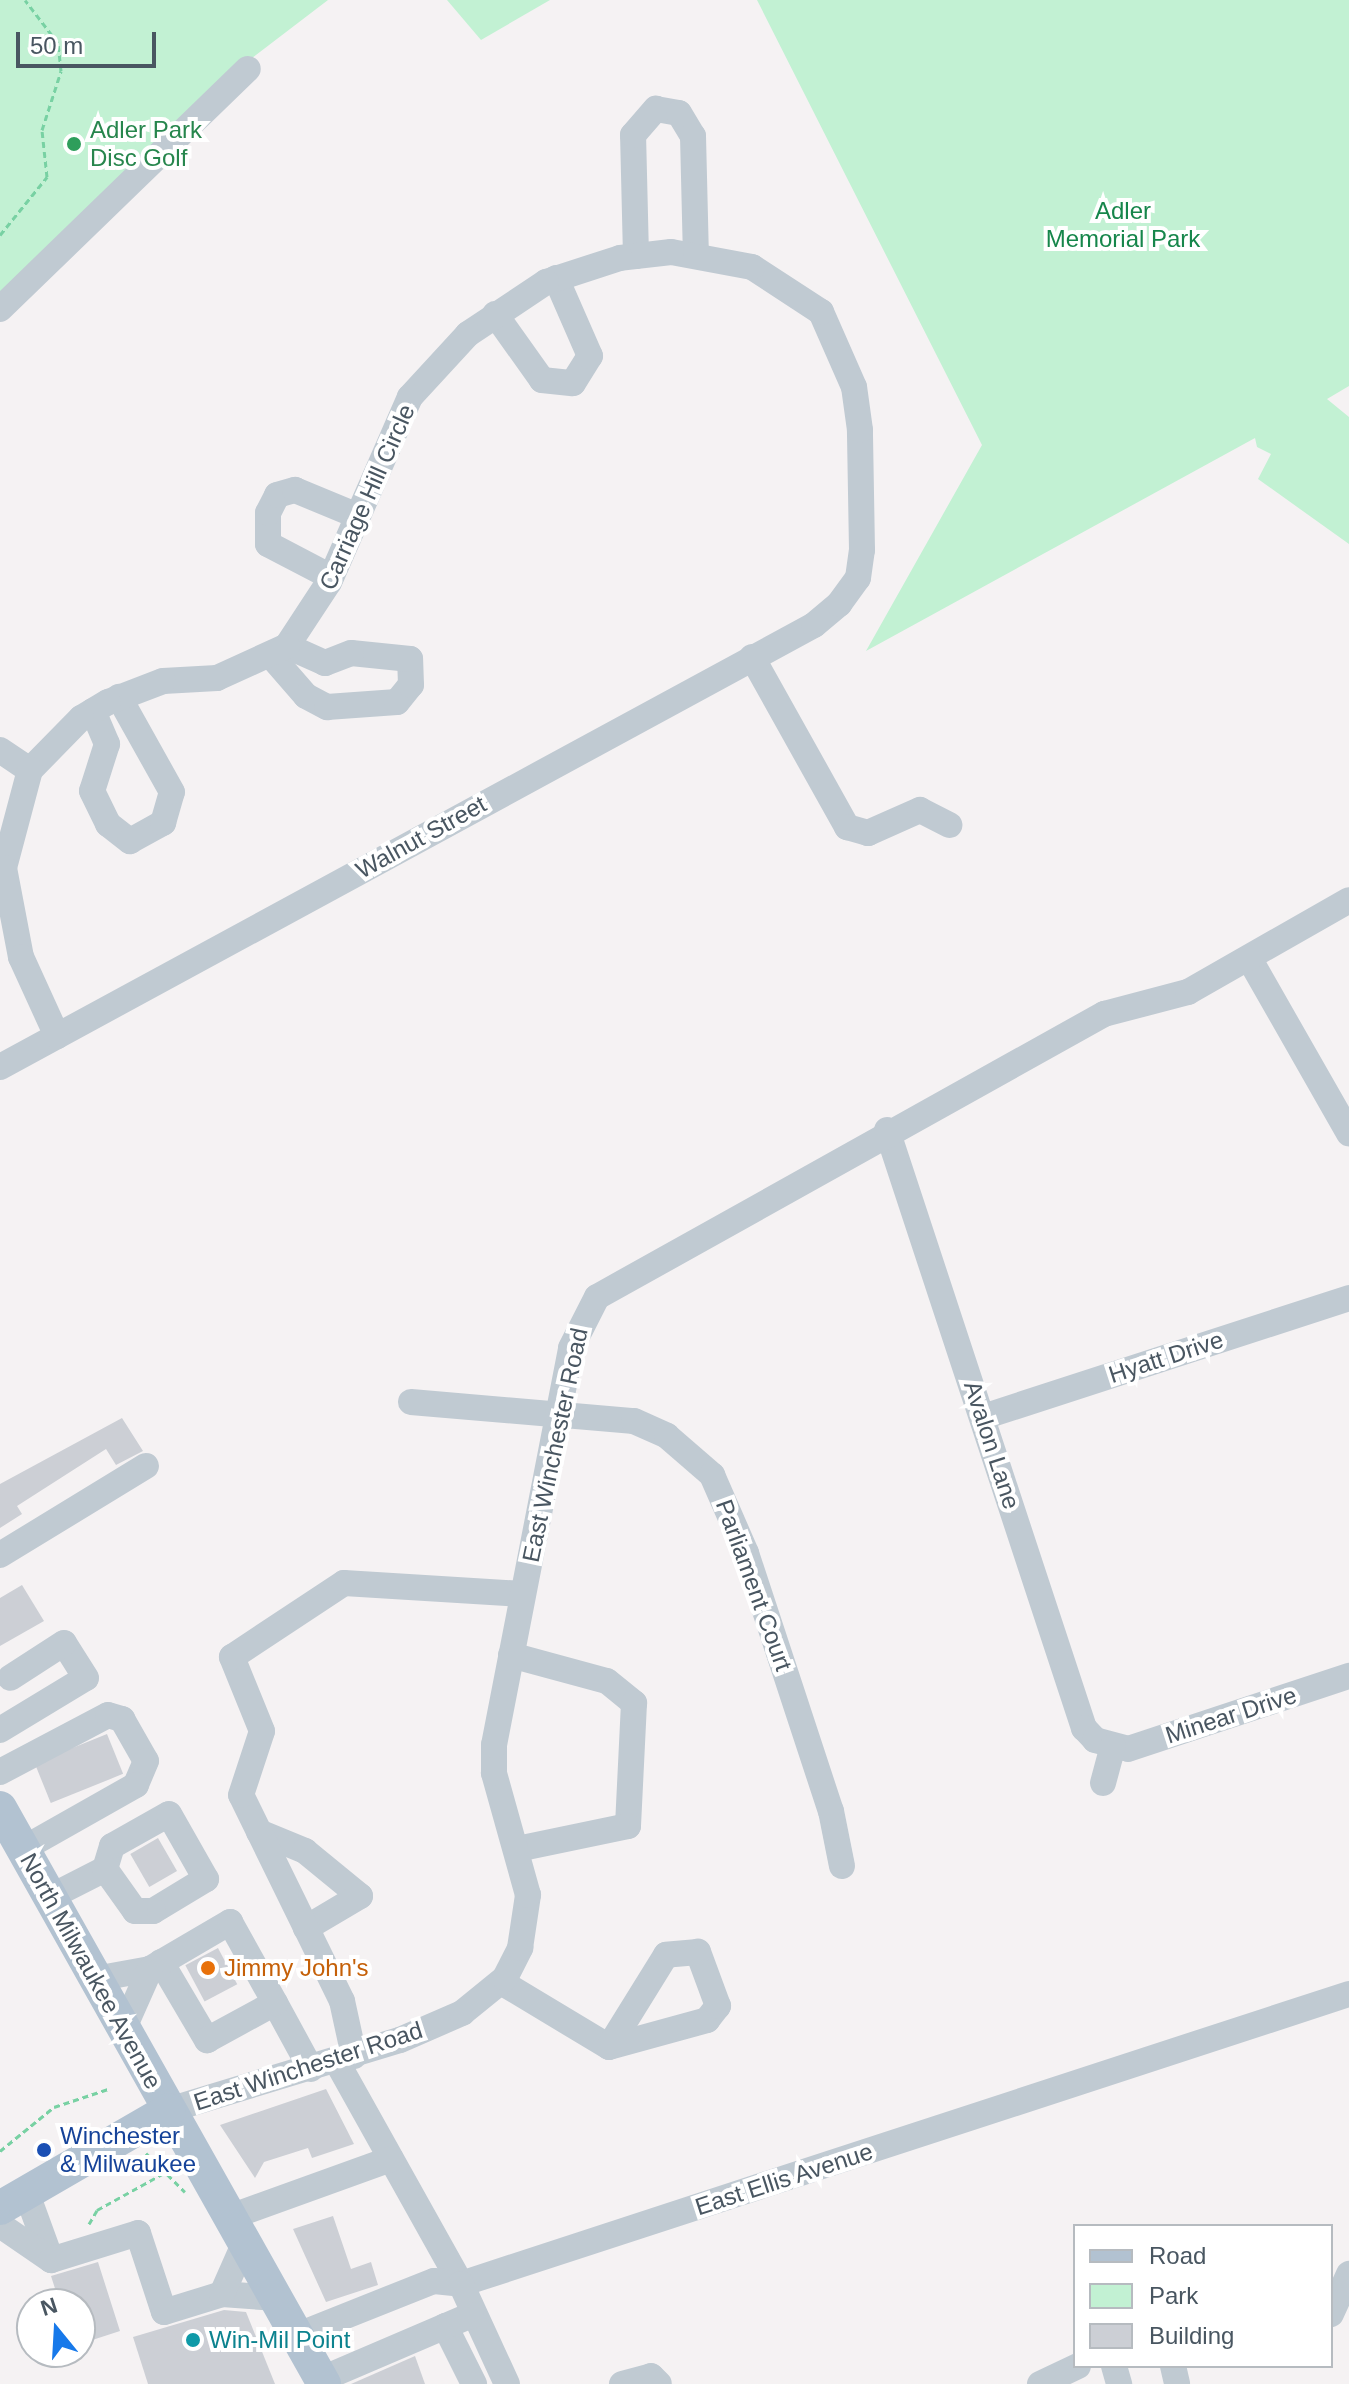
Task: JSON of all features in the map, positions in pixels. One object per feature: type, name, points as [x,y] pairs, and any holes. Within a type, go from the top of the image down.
[{"type":"main road","name":"North Milwaukee Avenue","points":[[0,1808],[323,2381]]},
{"type":"main road","points":[[13,2201],[169,2110]]},
{"type":"street","points":[[0,309],[248,69]]},
{"type":"street","points":[[636,256],[633,135],[645,114],[669,109],[688,122],[693,136],[696,255]]},
{"type":"street","name":"Carriage Hill Circle","points":[[30,770],[93,711],[119,697],[163,681],[217,678],[280,652],[331,577],[410,397],[495,314],[556,278],[636,256],[696,255],[752,267],[821,312],[840,347],[860,430],[862,550],[858,578],[839,604]]},
{"type":"street","points":[[495,314],[542,380],[573,383],[590,356],[556,278]]},
{"type":"street","points":[[331,577],[268,544],[268,513],[277,495],[295,490],[358,516]]},
{"type":"street","name":"Walnut Street","points":[[0,1067],[752,657],[839,604]]},
{"type":"street","points":[[752,657],[847,827],[868,833],[920,810],[949,825]]},
{"type":"street","points":[[93,711],[107,744],[92,791],[108,824],[130,841],[163,823],[172,792],[119,697]]},
{"type":"street","points":[[0,750],[30,770],[4,868],[21,957],[57,1036]]},
{"type":"street","name":"East Winchester Road","points":[[169,2110],[345,2059],[462,2013],[501,1982],[526,1922],[517,1849],[494,1773],[511,1655],[571,1348],[597,1297],[887,1130],[1104,1014],[1188,992],[1349,900]]},
{"type":"street","points":[[1249,958],[1349,1133]]},
{"type":"street","name":"Avalon Lane","points":[[887,1130],[1084,1728],[1113,1746]]},
{"type":"street","name":"Hyatt Drive","points":[[983,1417],[1349,1298]]},
{"type":"street","name":"Parliament Court","points":[[411,1402],[634,1421],[667,1436],[712,1475],[746,1553],[831,1811],[842,1866]]},
{"type":"street","points":[[0,1555],[146,1466]]},
{"type":"street","points":[[507,2384],[471,2315],[461,2284],[391,2159],[345,2059],[342,2001],[241,1795],[262,1731],[232,1657],[344,1583],[523,1594]]},
{"type":"street","points":[[0,1730],[86,1678],[64,1643],[10,1678]]},
{"type":"street","points":[[511,1655],[607,1681],[634,1703],[628,1826],[517,1849]]},
{"type":"street","name":"Minear Drive","points":[[1113,1746],[1128,1749],[1349,1676]]},
{"type":"street","points":[[0,1772],[94,1718],[122,1719],[134,1735],[146,1761],[136,1785],[23,1849]]},
{"type":"street","points":[[1103,1783],[1113,1746]]},
{"type":"street","points":[[50,1897],[105,1869],[112,1846],[160,1815],[177,1818],[204,1868],[201,1886],[153,1911],[135,1911],[105,1869]]},
{"type":"street","points":[[259,1832],[305,1851],[360,1896],[306,1928]]},
{"type":"street","points":[[123,2030],[160,1963],[230,1922],[311,2069]]},
{"type":"street","points":[[95,1979],[177,1961],[229,1935],[255,1983],[269,1992]]},
{"type":"street","points":[[160,1963],[207,2040],[269,1992]]},
{"type":"street","points":[[501,1982],[609,2047]]},
{"type":"street","name":"East Ellis Avenue","points":[[298,2335],[434,2281],[461,2284],[1349,1994]]},
{"type":"street","points":[[222,2294],[237,2229],[391,2159]]},
{"type":"street","points":[[13,2201],[51,2260]]},
{"type":"street","points":[[0,2225],[51,2260]]},
{"type":"street","points":[[51,2260],[138,2233],[164,2312],[222,2294],[277,2298]]},
{"type":"street","points":[[1333,2310],[1349,2274]]},
{"type":"street","points":[[323,2381],[471,2315]]},
{"type":"street","points":[[445,2326],[474,2384]]},
{"type":"street","points":[[1040,2384],[1074,2368]]},
{"type":"street","points":[[622,2384],[651,2376],[659,2384]]},
{"type":"path","points":[[0,235],[47,177],[42,130],[61,71],[58,43],[25,0]]},
{"type":"path","points":[[0,2151],[54,2107],[108,2089]]},
{"type":"path","points":[[81,2229],[97,2210],[174,2167]]},
{"type":"green space","name":"Adler Park Disc Golf","points":[[0,0],[328,0],[243,65],[0,304]]},
{"type":"green space","points":[[447,0],[550,0],[481,40]]},
{"type":"green space","name":"Adler Memorial Park","points":[[757,0],[1349,0],[1349,386],[1327,399],[1349,417],[1349,544],[1258,479],[1271,454],[1257,447],[1255,438],[866,651],[982,445]]},
{"type":"building","points":[[122,1418],[143,1451],[116,1465],[106,1449],[17,1506],[22,1514],[0,1528],[0,1484]]},
{"type":"building","points":[[22,1585],[44,1621],[0,1646],[0,1598]]},
{"type":"building","points":[[107,1734],[123,1774],[51,1803],[35,1763]]},
{"type":"building","points":[[158,1838],[177,1871],[149,1887],[130,1854]]},
{"type":"building","name":"Jimmy John's","points":[[218,1948],[237,1984],[205,2002],[185,1965]]},
{"type":"building","points":[[326,2089],[354,2144],[312,2158],[308,2148],[264,2162],[255,2178],[220,2125]]},
{"type":"building","points":[[333,2216],[351,2269],[371,2262],[378,2285],[326,2302],[293,2229]]},
{"type":"building","points":[[98,2262],[120,2331],[96,2339],[96,2288],[55,2288],[51,2276]]},
{"type":"building","name":"Win-Mil Point","points":[[224,2310],[246,2312],[275,2384],[148,2384],[133,2337]]},
{"type":"building","points":[[415,2356],[425,2384],[351,2384]]},
{"type":"place","name":"Adler Park Disc Golf","points":[[74,144]]},
{"type":"place","name":"Jimmy John's","points":[[208,1968]]},
{"type":"place","name":"Winchester & Milwaukee","points":[[44,2150]]},
{"type":"place","name":"Win-Mil Point","points":[[193,2340]]}]
